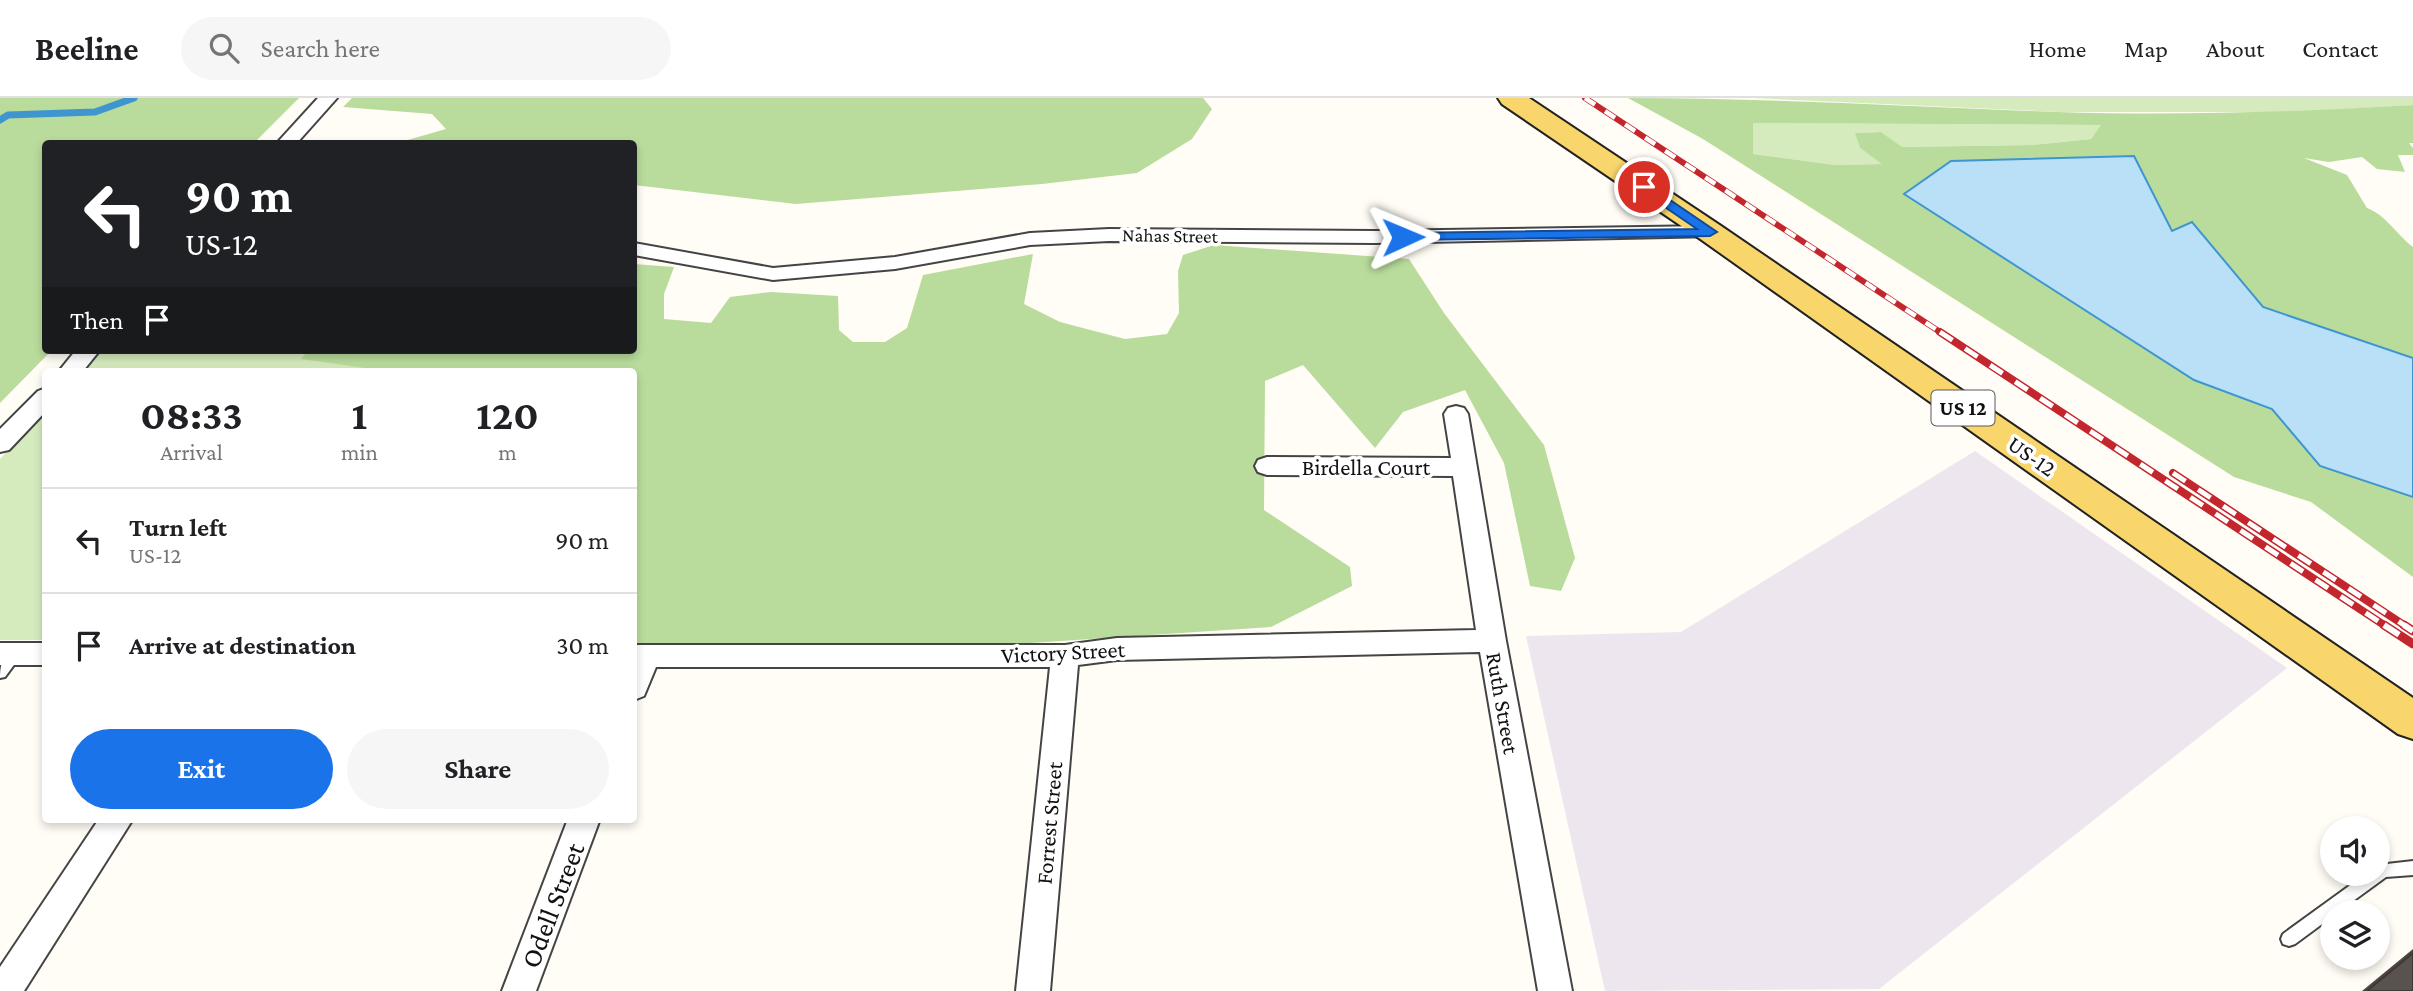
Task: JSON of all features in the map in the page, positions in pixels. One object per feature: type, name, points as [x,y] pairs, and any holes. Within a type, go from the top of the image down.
[{"type":"main road","name":"US-12","points":[[1511,98],[1710,232],[2413,721]]},
{"type":"street","points":[[289,140],[328,98]]},
{"type":"street","name":"Nahas Street","points":[[637,250],[772,274],[895,263],[1030,239],[1109,235],[1375,237],[1710,232]]},
{"type":"street","points":[[72,368],[85,354]]},
{"type":"street","points":[[0,444],[42,400]]},
{"type":"street","name":"Ruth Street","points":[[1456,414],[1492,641],[1555,991]]},
{"type":"street","name":"Birdella Court","points":[[1266,466],[1465,467]]},
{"type":"street","name":"Victory Street","points":[[640,656],[1065,656],[1117,649],[1492,641]]},
{"type":"street","points":[[5,660],[42,655]]},
{"type":"street","name":"Forrest Street","points":[[1033,991],[1065,656]]},
{"type":"street","points":[[4,991],[114,823]]},
{"type":"street","name":"Odell Street","points":[[519,991],[582,823]]},
{"type":"lane","points":[[2289,939],[2383,870],[2413,868]]},
{"type":"shaded area","points":[[1975,451],[2287,668],[1879,989],[1605,991],[1526,636],[1681,632]]},
{"type":"green space","points":[[0,98],[299,98],[257,140],[42,140],[42,354],[48,354],[0,403]]},
{"type":"green space","points":[[352,98],[1203,98],[1212,109],[1192,139],[1137,173],[1042,184],[796,204],[637,185],[637,140],[408,140],[446,129],[432,114],[343,107]]},
{"type":"green space","points":[[1628,98],[1735,99],[2146,114],[2413,105],[2413,143],[2409,143],[2413,148],[2413,155],[2398,155],[2405,172],[2377,169],[2362,157],[2329,162],[2304,158],[2347,175],[2367,208],[2380,215],[2413,247],[2413,358],[2263,307],[2193,222],[2173,232],[1905,194],[2194,380],[2272,409],[2320,466],[2413,497],[2413,577],[2311,502],[2234,477],[1703,139]],"holes":[[[1753,123],[2101,125],[2091,139],[2031,145],[1902,147],[1881,132],[1855,133],[1860,148],[1882,164],[1835,165],[1753,154]]]},
{"type":"green space","points":[[1753,98],[2413,98],[2413,105],[2299,112],[2060,112]]},
{"type":"green space","points":[[1752,123],[2102,125],[2091,139],[2031,145],[1901,147],[1881,132],[1856,133],[1860,148],[1883,164],[1835,165],[1753,154]]},
{"type":"green space","points":[[1214,245],[1409,259],[1444,313],[1544,445],[1575,558],[1561,591],[1530,586],[1504,463],[1465,390],[1403,412],[1375,448],[1303,365],[1265,381],[1264,510],[1350,567],[1352,586],[1271,627],[1031,643],[637,646],[637,368],[366,368],[301,359],[305,354],[637,354],[637,264],[674,267],[664,294],[664,319],[711,323],[730,297],[771,292],[838,296],[839,330],[853,342],[885,342],[907,328],[923,275],[1033,254],[1024,304],[1060,322],[1125,339],[1167,334],[1179,313],[1178,271],[1183,255]]},
{"type":"green space","points":[[98,354],[620,354],[613,368],[85,368]]},
{"type":"green space","points":[[42,413],[42,640],[0,640],[0,459]]},
{"type":"water","points":[[2134,156],[2172,231],[2192,222],[2263,307],[2413,358],[2413,497],[2320,466],[2272,409],[2194,380],[1904,194],[1951,161]]},
{"type":"building","points":[[2413,953],[2413,991],[2367,991]]},
{"type":"waterway","points":[[0,120],[8,115],[95,112],[134,98]]},
{"type":"railway","points":[[1585,98],[1943,334]]},
{"type":"railway","points":[[1940,332],[2387,627]]},
{"type":"railway","points":[[2173,473],[2407,627]]},
{"type":"railway","points":[[2384,625],[2413,644]]},
{"type":"railway","points":[[2407,627],[2413,631]]},
{"type":"route","points":[[1403,237],[1710,232],[1644,187]]}]
